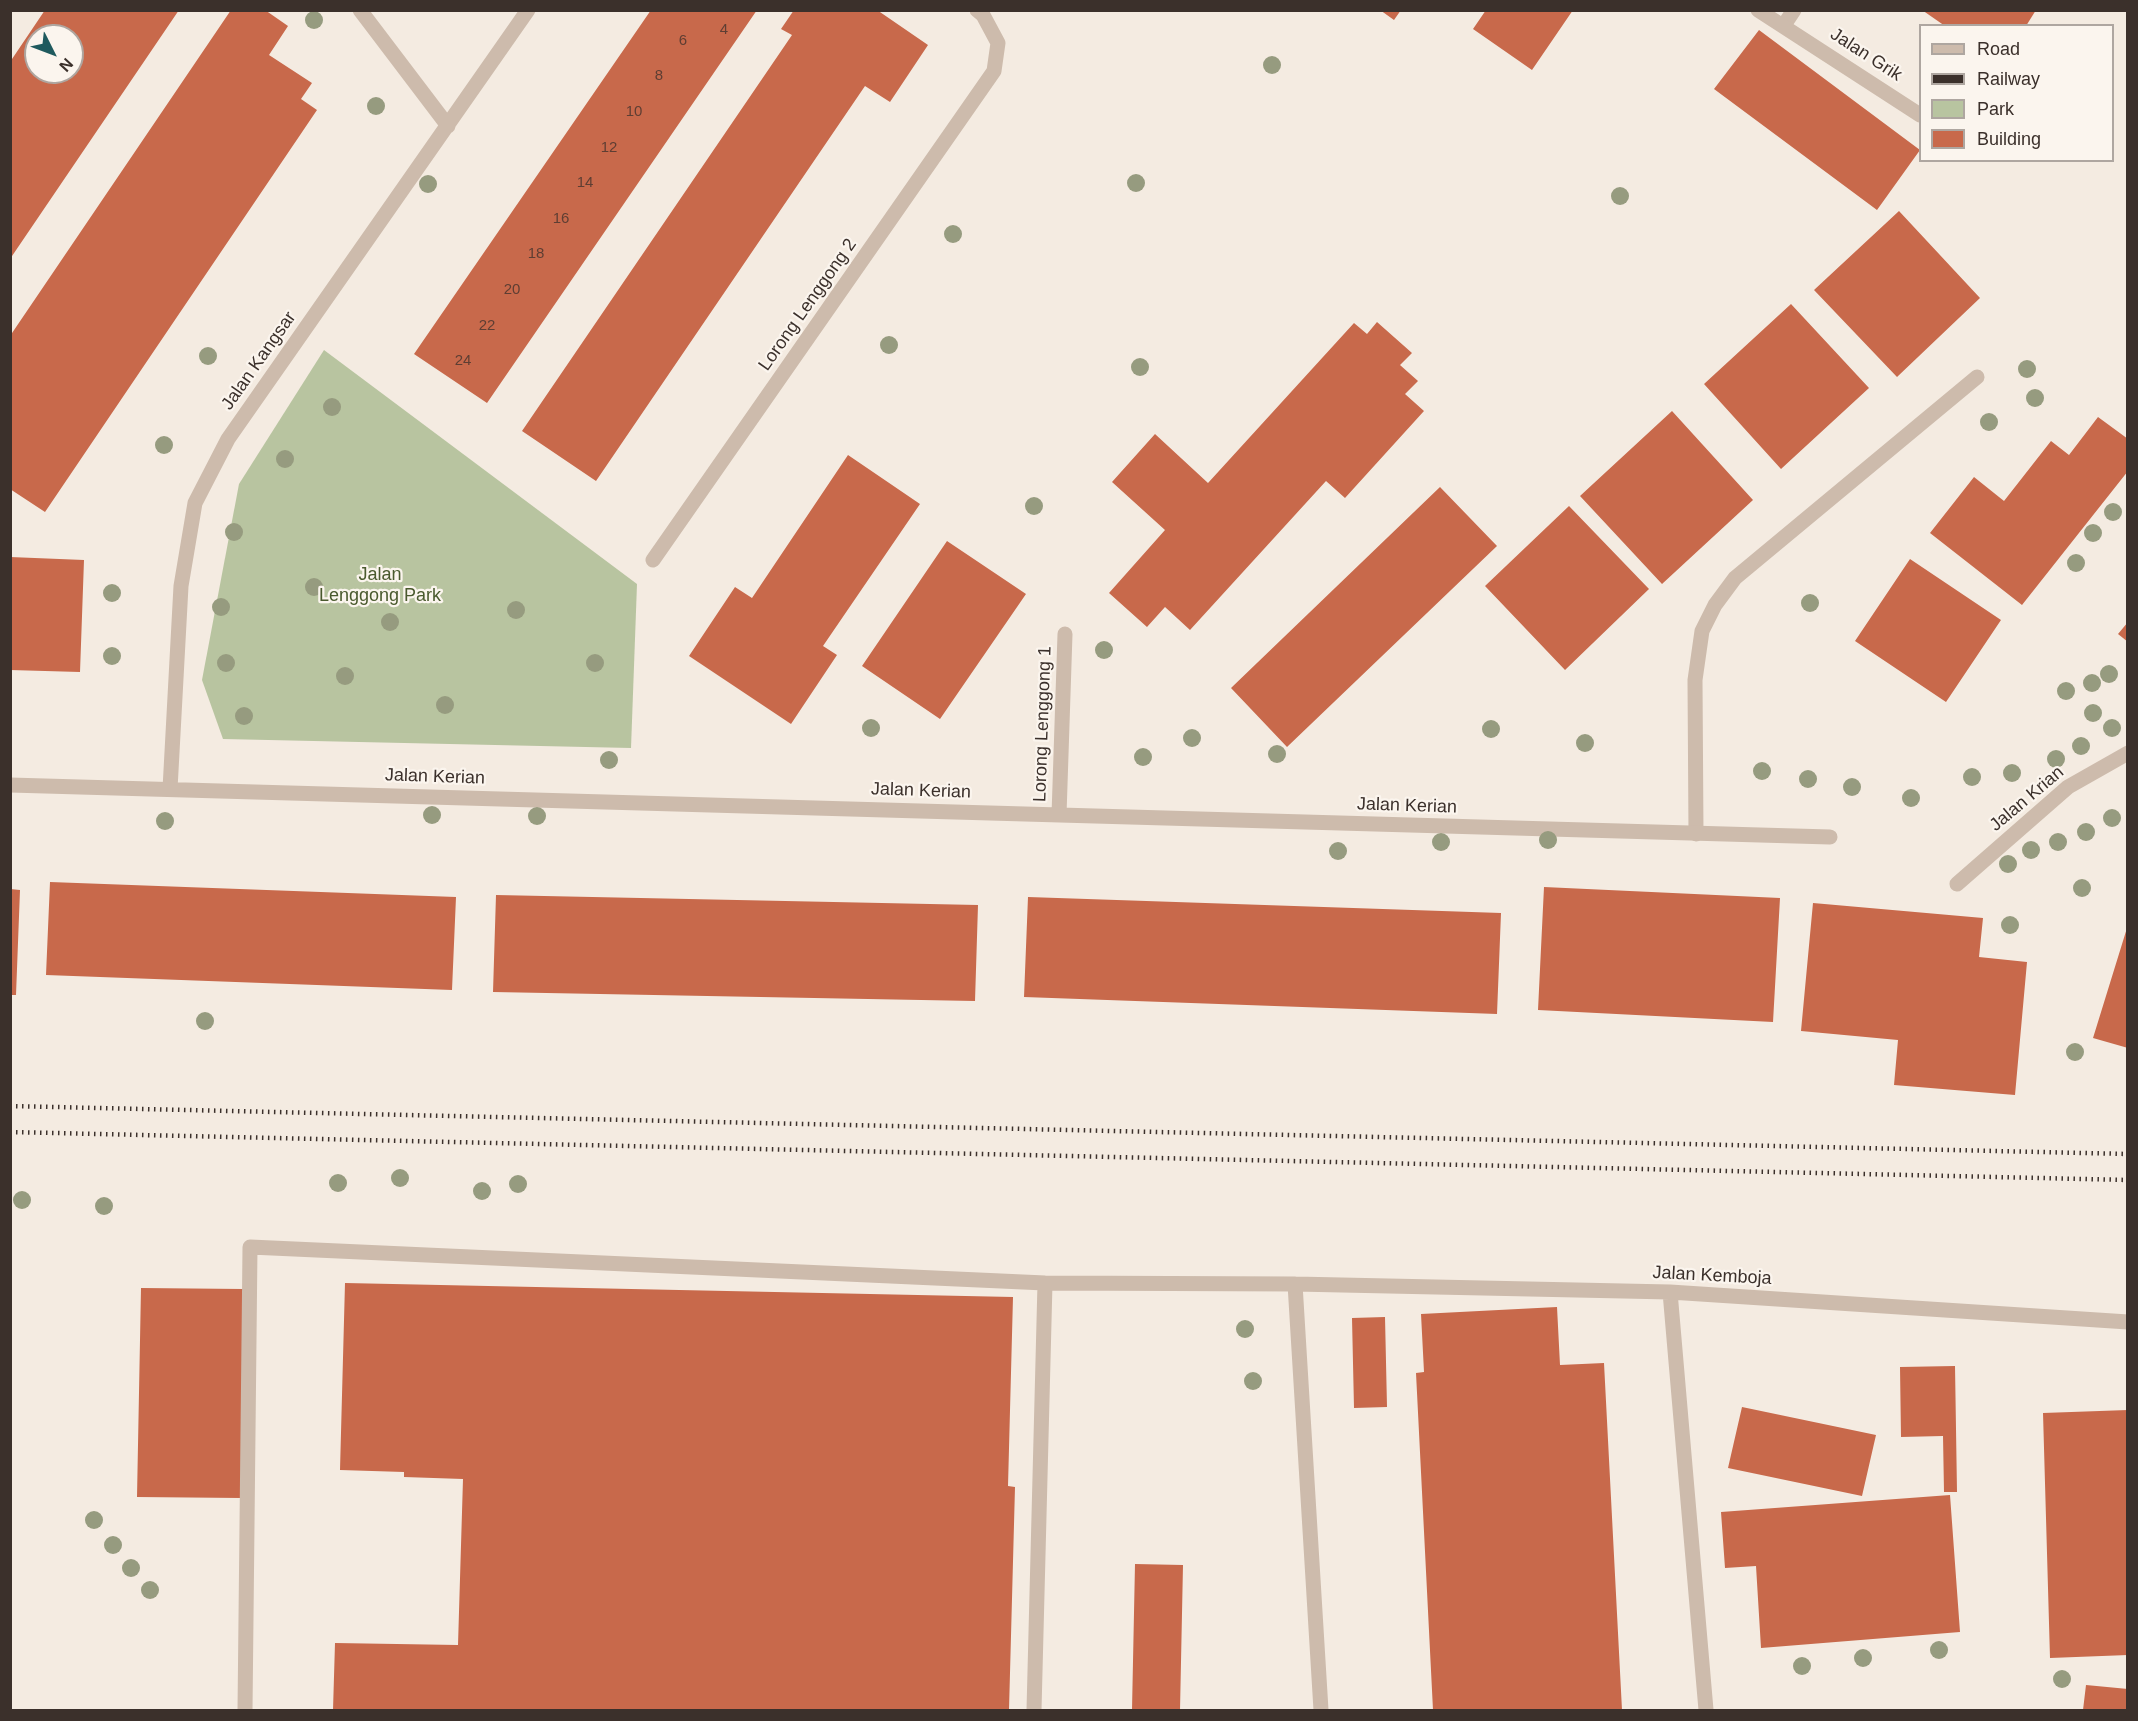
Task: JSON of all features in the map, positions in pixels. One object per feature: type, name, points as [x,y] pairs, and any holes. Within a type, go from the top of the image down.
[{"type":"street","points":[[360,10],[448,126]]},
{"type":"street","name":"Jalan Kangsar","points":[[170,789],[181,586],[195,503],[228,439],[528,10]]},
{"type":"street","name":"Lorong Lenggong 2","points":[[653,560],[994,71],[998,43],[983,15],[977,10]]},
{"type":"street","name":"Jalan Grik","points":[[1758,10],[1919,114]]},
{"type":"street","points":[[1784,25],[1794,10]]},
{"type":"street","points":[[1696,834],[1695,680],[1702,631],[1715,605],[1735,578],[1977,377]]},
{"type":"street","name":"Lorong Lenggong 1","points":[[1059,815],[1065,634]]},
{"type":"street","name":"Jalan Krian","points":[[1957,884],[2068,787],[2127,753]]},
{"type":"street","name":"Jalan Kerian","points":[[10,785],[1830,837]]},
{"type":"street","name":"Jalan Kemboja","points":[[245,1710],[250,1247],[1044,1283],[1295,1284],[1670,1292],[2127,1322]]},
{"type":"street","points":[[1034,1710],[1044,1283]]},
{"type":"street","points":[[1295,1284],[1321,1710]]},
{"type":"street","points":[[1670,1292],[1706,1710]]},
{"type":"green space","name":"Jalan Lenggong Park","points":[[324,350],[637,584],[631,748],[223,739],[202,680],[239,484]]},
{"type":"building","points":[[45,10],[179,10],[10,259],[10,62],[24,41],[24,84],[84,84],[84,24],[36,24]]},
{"type":"building","points":[[231,10],[265,10],[288,26],[269,55],[312,83],[301,99],[317,110],[45,512],[10,489],[10,336]]},
{"type":"building","points":[[651,10],[757,10],[487,403],[414,354]]},
{"type":"building","points":[[794,10],[877,10],[928,45],[890,102],[865,86],[596,481],[522,431],[792,35],[781,29]]},
{"type":"building","points":[[1380,10],[1401,10],[1394,20]]},
{"type":"building","points":[[1486,10],[1573,10],[1532,70],[1473,29]]},
{"type":"building","points":[[1922,10],[2036,10],[2027,24],[1942,24]]},
{"type":"building","points":[[1759,30],[1919,151],[1877,210],[1714,89]]},
{"type":"building","points":[[1899,211],[1980,298],[1897,377],[1814,290]]},
{"type":"building","points":[[1791,304],[1869,388],[1781,469],[1704,384]]},
{"type":"building","points":[[1377,322],[1412,353],[1400,365],[1418,381],[1405,394],[1424,411],[1345,498],[1326,481],[1190,630],[1165,607],[1147,627],[1109,593],[1165,530],[1112,482],[1155,434],[1208,483],[1354,323],[1367,334]]},
{"type":"building","points":[[1672,411],[1753,500],[1662,584],[1580,496]]},
{"type":"building","points":[[2098,417],[2128,439],[2128,471],[2022,605],[1930,533],[1974,477],[2004,501],[2051,441],[2069,455]]},
{"type":"building","points":[[848,455],[920,504],[823,646],[837,655],[791,724],[689,656],[735,587],[752,598]]},
{"type":"building","points":[[1440,487],[1497,546],[1287,747],[1231,688]]},
{"type":"building","points":[[1569,506],[1649,589],[1565,670],[1485,586]]},
{"type":"building","points":[[947,541],[1026,594],[940,719],[862,666]]},
{"type":"building","points":[[10,557],[84,560],[80,672],[10,670]]},
{"type":"building","points":[[1910,559],[2001,620],[1946,702],[1855,641]]},
{"type":"building","points":[[2128,622],[2128,642],[2118,634]]},
{"type":"building","points":[[50,882],[456,897],[452,990],[46,975]]},
{"type":"building","points":[[1544,887],[1780,898],[1773,1022],[1538,1010]]},
{"type":"building","points":[[10,889],[20,890],[16,995],[10,995]]},
{"type":"building","points":[[496,895],[978,905],[975,1001],[493,992]]},
{"type":"building","points":[[1028,897],[1501,913],[1497,1014],[1024,997]]},
{"type":"building","points":[[1813,903],[1983,918],[1979,957],[2027,962],[2015,1095],[1894,1085],[1898,1040],[1801,1031]]},
{"type":"building","points":[[2128,928],[2128,1048],[2093,1038]]},
{"type":"building","points":[[345,1283],[1013,1297],[1008,1486],[1015,1487],[1009,1710],[333,1710],[335,1643],[458,1645],[463,1479],[404,1477],[404,1472],[340,1470]]},
{"type":"building","points":[[141,1288],[243,1289],[241,1498],[137,1497]]},
{"type":"building","points":[[1557,1307],[1560,1365],[1604,1363],[1622,1710],[1433,1710],[1416,1373],[1424,1372],[1421,1314]]},
{"type":"building","points":[[1385,1317],[1387,1407],[1354,1408],[1352,1318]]},
{"type":"building","points":[[1955,1366],[1957,1492],[1944,1492],[1943,1436],[1901,1437],[1900,1367]]},
{"type":"building","points":[[1742,1407],[1876,1435],[1862,1496],[1728,1468]]},
{"type":"building","points":[[2128,1410],[2128,1655],[2050,1658],[2043,1413]]},
{"type":"building","points":[[1950,1495],[1960,1632],[1761,1648],[1756,1566],[1725,1568],[1721,1512]]},
{"type":"building","points":[[1135,1564],[1183,1565],[1180,1710],[1132,1710]]},
{"type":"building","points":[[2086,1685],[2128,1689],[2128,1710],[2083,1710]]},
{"type":"railway","points":[[10,1106],[2128,1154]]},
{"type":"railway","points":[[10,1132],[2128,1180]]}]
